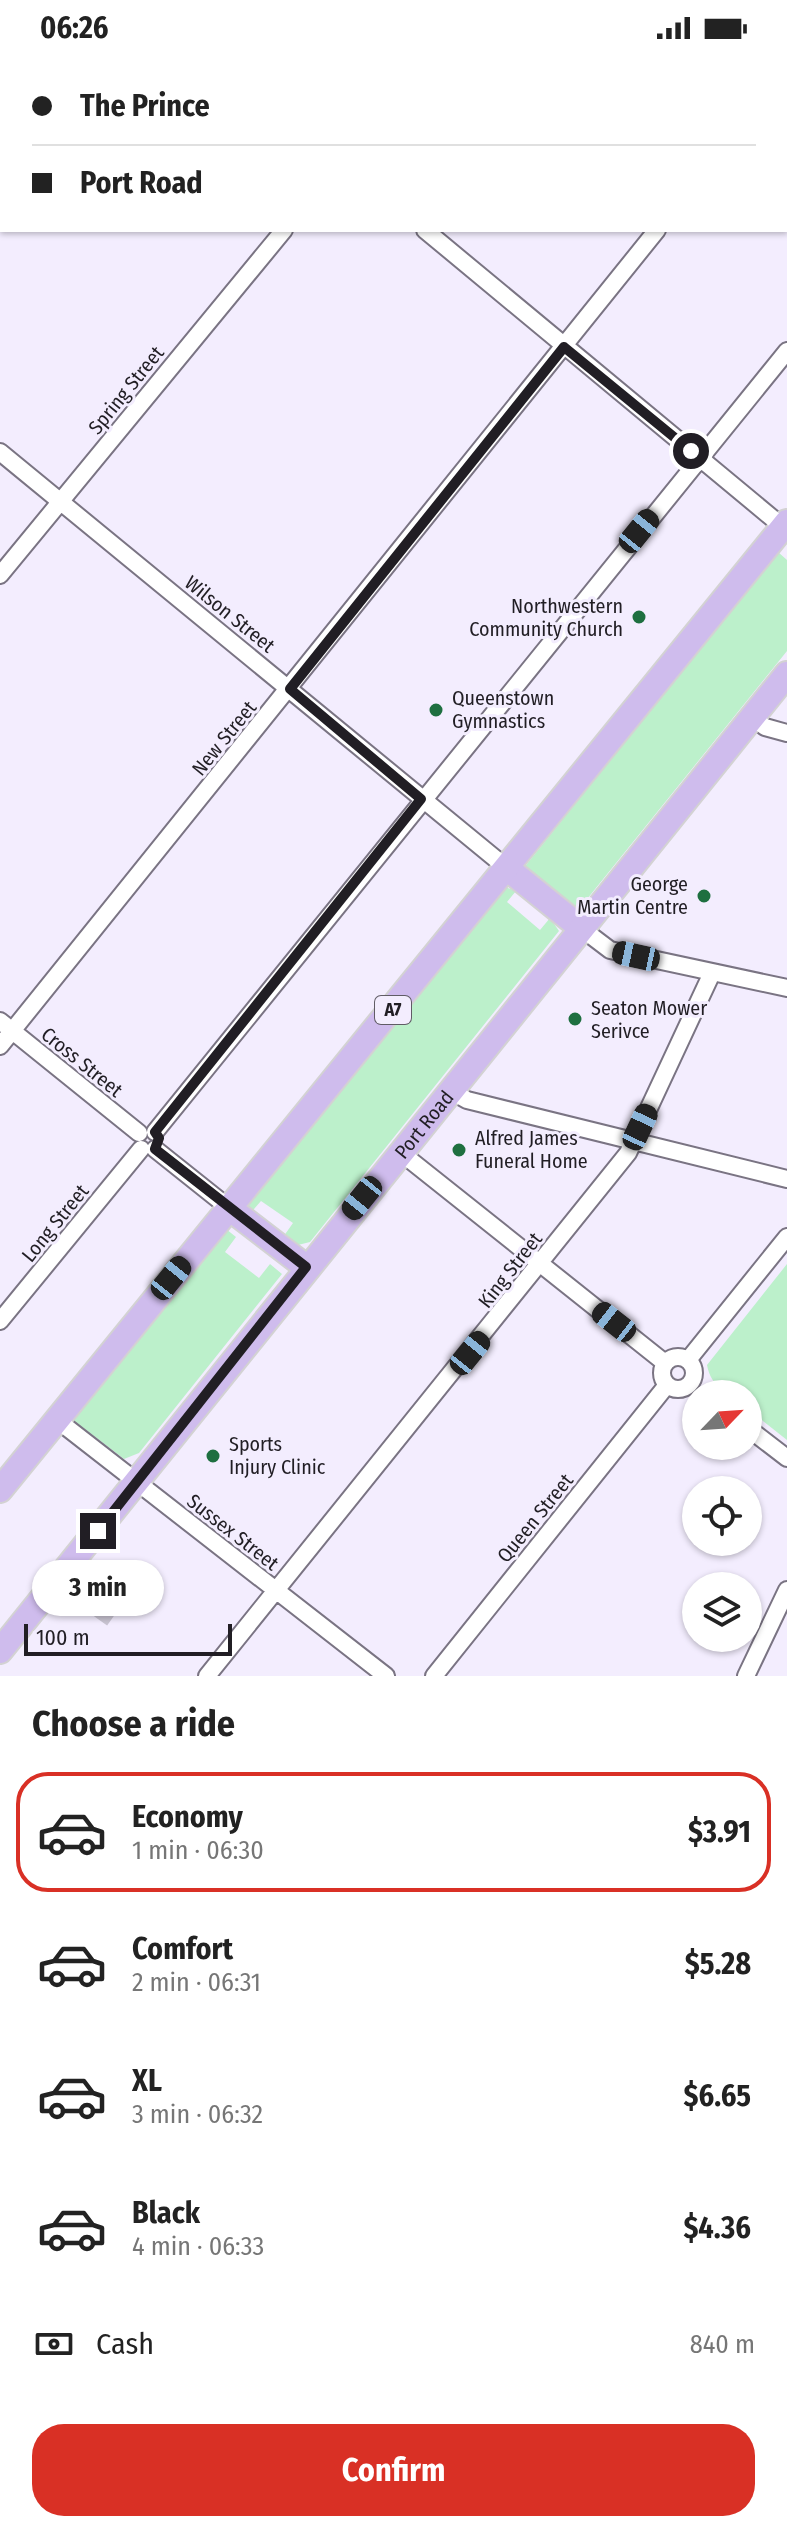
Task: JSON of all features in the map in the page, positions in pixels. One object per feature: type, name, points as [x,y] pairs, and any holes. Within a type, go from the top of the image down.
[{"type":"highway","name":"A7","points":[[0,1490],[786,527]]},
{"type":"highway","name":"Port Road","points":[[3,1641],[59,1580],[306,1267],[787,674]]},
{"type":"highway","points":[[508,869],[581,928]]},
{"type":"highway","points":[[229,1208],[306,1267]]},
{"type":"street","name":"Spring Street","points":[[0,575],[282,232]]},
{"type":"street","points":[[427,232],[786,527]]},
{"type":"street","name":"New Street","points":[[0,1046],[6,1026],[290,689],[655,232]]},
{"type":"street","name":"Long Street","points":[[0,1321],[787,351]]},
{"type":"street","name":"Wilson Street","points":[[0,452],[508,869]]},
{"type":"street","points":[[752,717],[765,727],[787,733]]},
{"type":"street","points":[[581,928],[610,950],[787,988]]},
{"type":"street","name":"King Street","points":[[207,1676],[540,1264],[632,1143],[712,973]]},
{"type":"street","name":"Cross Street","points":[[6,1026],[229,1208]]},
{"type":"street","points":[[451,1091],[467,1100],[787,1179]]},
{"type":"street","points":[[400,1152],[665,1363]]},
{"type":"street","points":[[688,1360],[787,1237]]},
{"type":"street","points":[[682,1390],[667,1385],[662,1372],[665,1363],[679,1357],[688,1360],[696,1380]]},
{"type":"street","name":"Queen Street","points":[[434,1676],[667,1385]]},
{"type":"street","name":"Sussex Street","points":[[56,1419],[386,1676]]},
{"type":"street","points":[[762,1439],[787,1458]]},
{"type":"street","points":[[59,1580],[79,1596]]},
{"type":"street","points":[[746,1676],[787,1590]]},
{"type":"green space","points":[[778,552],[787,560],[787,651],[583,904],[572,908],[524,871],[526,865]]},
{"type":"green space","points":[[505,887],[516,891],[507,902],[540,930],[550,918],[559,931],[310,1242],[294,1246],[281,1240],[293,1223],[261,1201],[248,1216],[243,1207]]},
{"type":"green space","points":[[226,1229],[236,1237],[225,1252],[259,1278],[270,1264],[282,1274],[139,1453],[124,1459],[73,1420]]},
{"type":"green space","points":[[787,1264],[787,1440],[762,1420],[762,1380],[713,1380],[707,1365]]},
{"type":"tunnel","points":[[79,1596],[116,1622]]},
{"type":"place","name":"Northwestern Community Church","points":[[639,617]]},
{"type":"place","name":"Queenstown Gymnastics","points":[[436,710]]},
{"type":"place","name":"George Martin Centre","points":[[704,896]]},
{"type":"place","name":"Seaton Mower Serivce","points":[[575,1019]]},
{"type":"place","name":"Alfred James Funeral Home","points":[[459,1150]]},
{"type":"place","name":"Sports Injury Clinic","points":[[213,1456]]},
{"type":"route","points":[[98,1531],[306,1267],[155,1149],[159,1138],[155,1132],[421,799],[290,689],[564,347],[691,451]]}]
